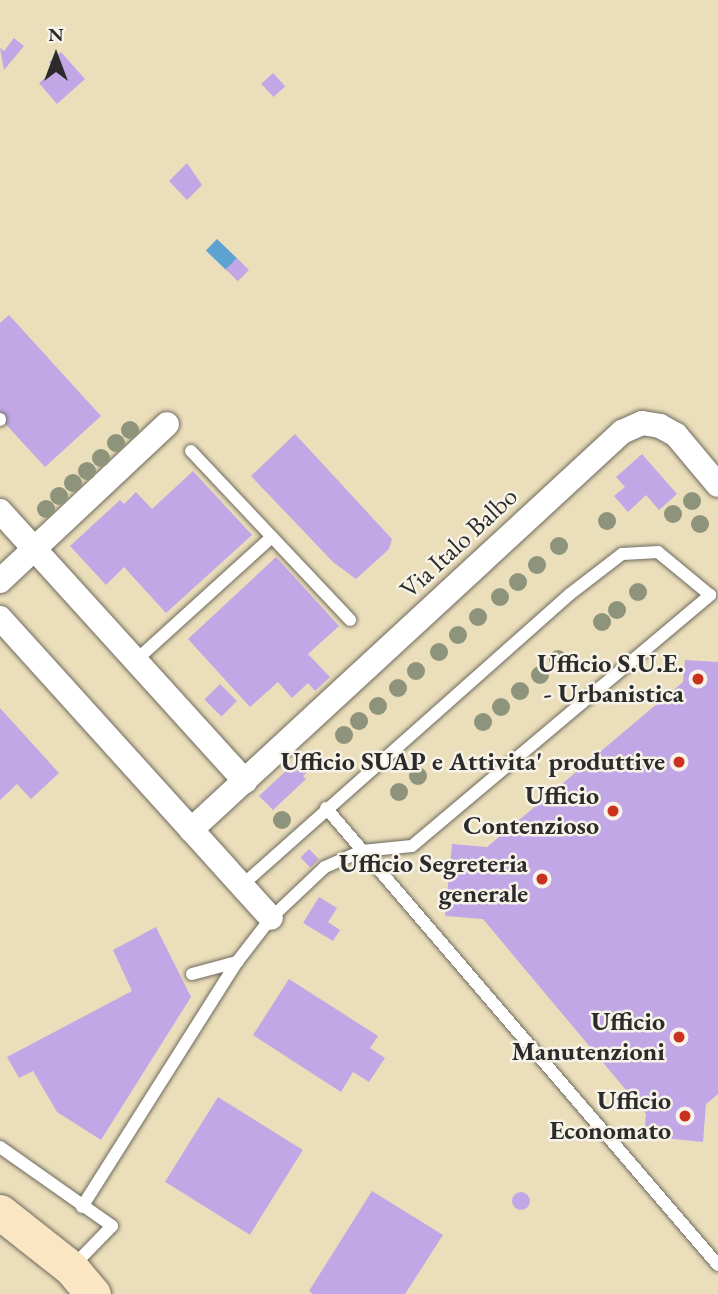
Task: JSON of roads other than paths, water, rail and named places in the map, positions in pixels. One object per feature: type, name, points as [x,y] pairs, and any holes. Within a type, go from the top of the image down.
[{"type":"main road","points":[[0,1212],[82,1281]]},
{"type":"street","name":"Via Italo Balbo","points":[[191,830],[622,432],[642,423],[660,426],[676,435],[718,485]]},
{"type":"street","points":[[0,581],[167,424]]},
{"type":"street","points":[[0,511],[134,662],[245,781]]},
{"type":"street","points":[[0,618],[271,918]]},
{"type":"lane","points":[[191,451],[350,620]]},
{"type":"lane","points":[[134,662],[272,537]]},
{"type":"lane","points":[[82,1207],[237,962],[271,918],[325,867],[362,851],[412,846],[714,598],[659,552],[622,554],[326,808],[241,886]]},
{"type":"lane","points":[[326,808],[718,1265]]},
{"type":"lane","points":[[192,974],[237,962]]},
{"type":"lane","points":[[0,1147],[112,1226],[82,1281]]},
{"type":"water","points":[[217,239],[237,258],[226,270],[206,251]]},
{"type":"place","name":"Ufficio S.U.E. - Urbanistica","points":[[698,679]]},
{"type":"place","name":"Ufficio SUAP e Attivita' produttive","points":[[679,762]]},
{"type":"place","name":"Ufficio Contenzioso","points":[[613,811]]},
{"type":"place","name":"Ufficio Segreteria generale","points":[[542,879]]},
{"type":"place","name":"Ufficio Manutenzioni","points":[[679,1037]]},
{"type":"place","name":"Ufficio Economato","points":[[685,1116]]}]
